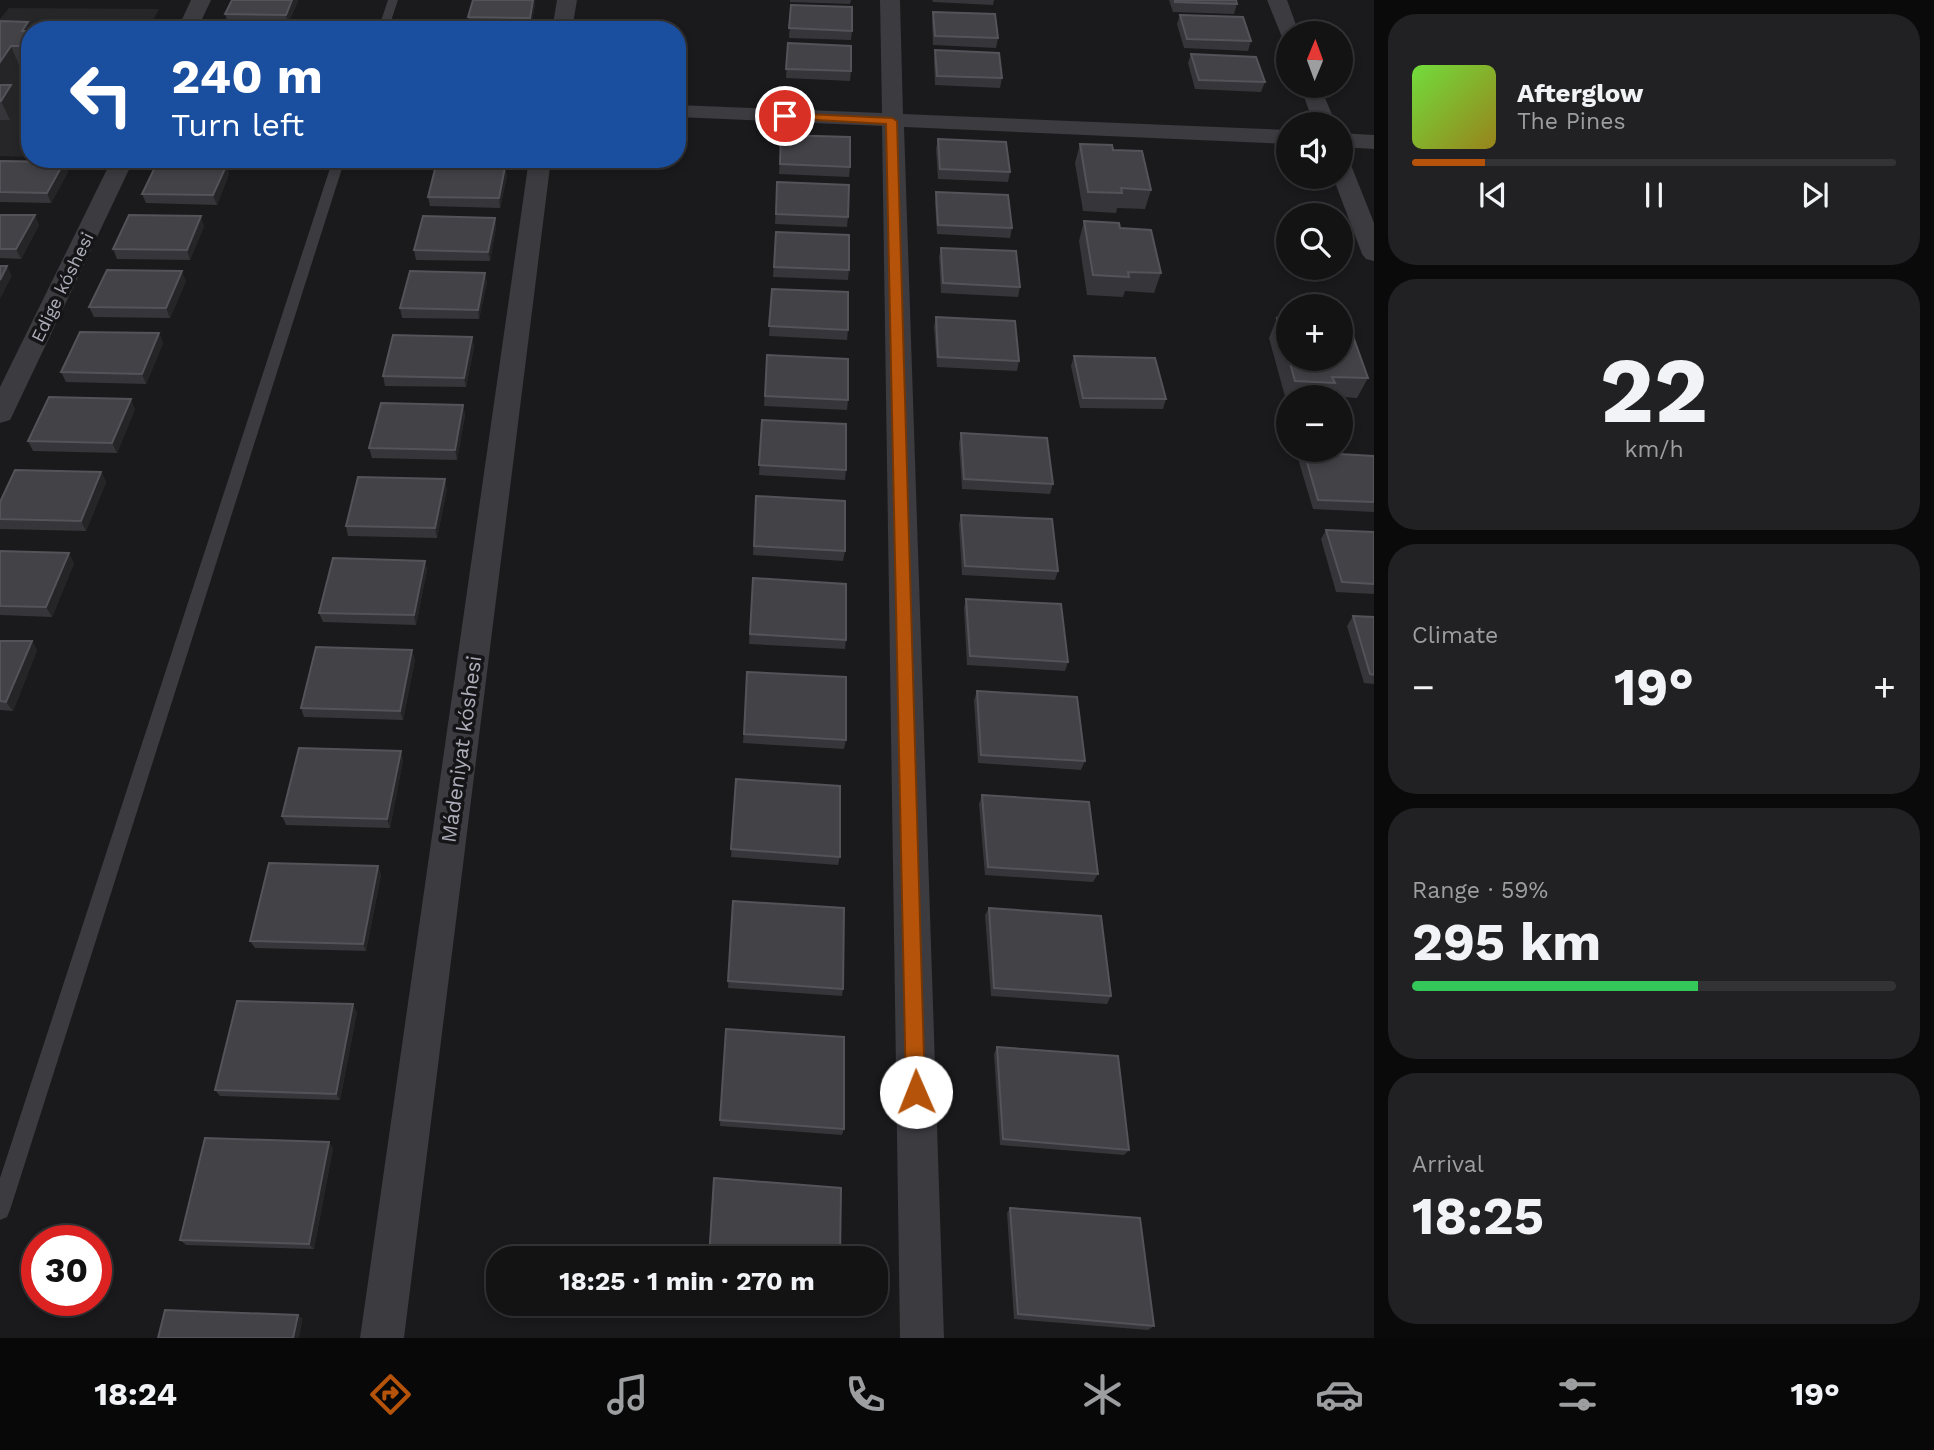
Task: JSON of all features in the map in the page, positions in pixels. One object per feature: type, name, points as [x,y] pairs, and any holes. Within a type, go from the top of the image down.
[{"type":"street","points":[[191,21],[201,0]]},
{"type":"street","points":[[564,21],[567,0]]},
{"type":"street","points":[[890,0],[922,1338]]},
{"type":"street","points":[[1276,0],[1284,21]]},
{"type":"street","points":[[686,111],[1276,137]]},
{"type":"street","points":[[1353,140],[1374,142]]},
{"type":"street","name":"Edige kóshesi","points":[[0,414],[120,168]]},
{"type":"street","name":"Mádeniyat kóshesi","points":[[382,1338],[539,168]]},
{"type":"street","points":[[1349,189],[1374,254]]},
{"type":"lane","points":[[386,21],[393,0]]},
{"type":"lane","points":[[0,1210],[336,168]]},
{"type":"shaded area","points":[[9,8],[159,9],[153,21],[21,21],[21,157],[0,156],[0,19]]},
{"type":"building","points":[[232,0],[292,0],[286,15],[225,14]]},
{"type":"building","points":[[473,0],[533,0],[530,18],[468,17]]},
{"type":"building","points":[[1236,0],[1237,4],[1175,2]]},
{"type":"building","points":[[791,5],[852,7],[852,31],[789,28]]},
{"type":"building","points":[[933,12],[995,14],[998,38],[935,36]]},
{"type":"building","points":[[1180,15],[1243,17],[1251,41],[1187,39]]},
{"type":"building","points":[[0,21],[21,22],[21,46],[11,46],[0,62]]},
{"type":"building","points":[[788,43],[851,46],[851,71],[786,69]]},
{"type":"building","points":[[935,50],[999,53],[1002,78],[937,76]]},
{"type":"building","points":[[1191,54],[1256,57],[1265,82],[1199,80]]},
{"type":"building","points":[[0,85],[11,85],[1,101],[0,101]]},
{"type":"building","points":[[781,135],[850,137],[850,167],[780,164]]},
{"type":"building","points":[[938,139],[1006,142],[1010,172],[940,169]]},
{"type":"building","points":[[1080,144],[1112,145],[1113,150],[1142,151],[1151,190],[1121,188],[1122,193],[1088,192]]},
{"type":"building","points":[[0,161],[21,161],[21,168],[61,168],[47,193],[0,192]]},
{"type":"building","points":[[155,168],[225,168],[213,195],[142,194]]},
{"type":"building","points":[[435,168],[505,168],[499,198],[428,197]]},
{"type":"building","points":[[777,182],[849,185],[848,217],[776,214]]},
{"type":"building","points":[[936,192],[1008,195],[1012,228],[938,225]]},
{"type":"building","points":[[0,215],[35,215],[16,249],[0,249]]},
{"type":"building","points":[[129,215],[201,216],[187,250],[113,249]]},
{"type":"building","points":[[423,216],[495,218],[488,252],[414,250]]},
{"type":"building","points":[[1084,221],[1119,223],[1120,228],[1151,230],[1161,273],[1128,272],[1129,277],[1093,275]]},
{"type":"building","points":[[776,232],[849,235],[849,270],[774,267]]},
{"type":"building","points":[[941,248],[1016,251],[1020,287],[943,283]]},
{"type":"building","points":[[0,266],[7,266],[0,280]]},
{"type":"building","points":[[107,270],[182,271],[166,308],[89,307]]},
{"type":"building","points":[[410,271],[485,273],[478,310],[400,308]]},
{"type":"building","points":[[772,289],[848,292],[848,330],[769,326]]},
{"type":"building","points":[[936,317],[1015,321],[1019,361],[938,357]]},
{"type":"building","points":[[80,332],[159,333],[142,374],[61,372]]},
{"type":"building","points":[[393,335],[472,337],[464,378],[383,376]]},
{"type":"building","points":[[1353,336],[1368,378],[1332,377],[1335,383],[1295,381],[1292,371],[1353,371]]},
{"type":"building","points":[[767,355],[848,359],[848,400],[765,396]]},
{"type":"building","points":[[1074,356],[1155,358],[1166,399],[1083,398]]},
{"type":"building","points":[[49,397],[131,399],[112,443],[28,441]]},
{"type":"building","points":[[381,403],[463,405],[455,450],[369,448]]},
{"type":"building","points":[[762,420],[846,424],[846,470],[759,465]]},
{"type":"building","points":[[961,433],[1047,438],[1053,484],[964,479]]},
{"type":"building","points":[[1353,455],[1374,456],[1374,502],[1318,500],[1307,462],[1353,462]]},
{"type":"building","points":[[15,470],[101,472],[81,521],[0,519],[0,502]]},
{"type":"building","points":[[358,477],[445,479],[435,528],[346,526]]},
{"type":"building","points":[[756,496],[845,501],[845,551],[754,546]]},
{"type":"building","points":[[961,515],[1052,519],[1058,571],[965,566]]},
{"type":"building","points":[[1326,530],[1374,532],[1374,584],[1342,582]]},
{"type":"building","points":[[0,551],[69,553],[46,607],[0,606]]},
{"type":"building","points":[[333,558],[425,561],[414,615],[319,613]]},
{"type":"building","points":[[753,578],[846,584],[846,640],[750,634]]},
{"type":"building","points":[[966,599],[1061,604],[1068,662],[970,656]]},
{"type":"building","points":[[1353,616],[1374,617],[1374,675],[1370,674]]},
{"type":"building","points":[[0,641],[32,641],[6,702],[0,701]]},
{"type":"building","points":[[316,647],[412,650],[400,711],[301,708]]},
{"type":"building","points":[[747,672],[846,677],[846,740],[744,734]]},
{"type":"building","points":[[977,691],[1077,697],[1085,761],[981,755]]},
{"type":"building","points":[[299,748],[401,751],[387,819],[282,816]]},
{"type":"building","points":[[736,779],[840,786],[840,857],[731,849]]},
{"type":"building","points":[[982,795],[1089,802],[1098,874],[988,867]]},
{"type":"building","points":[[269,863],[378,866],[363,944],[250,941]]},
{"type":"building","points":[[733,901],[844,908],[843,989],[728,981]]},
{"type":"building","points":[[989,908],[1101,916],[1111,996],[994,988]]},
{"type":"building","points":[[237,1001],[353,1004],[336,1094],[215,1090]]},
{"type":"building","points":[[726,1029],[844,1037],[844,1129],[720,1120]]},
{"type":"building","points":[[997,1047],[1118,1056],[1129,1150],[1003,1139]]},
{"type":"building","points":[[205,1138],[329,1142],[309,1244],[180,1240]]},
{"type":"building","points":[[714,1178],[841,1188],[840,1246],[710,1246]]},
{"type":"building","points":[[1010,1208],[1140,1218],[1154,1326],[1018,1314]]},
{"type":"building","points":[[165,1310],[298,1315],[293,1338],[158,1338]]},
{"type":"route","points":[[785,116],[892,121],[916,1092]]}]
